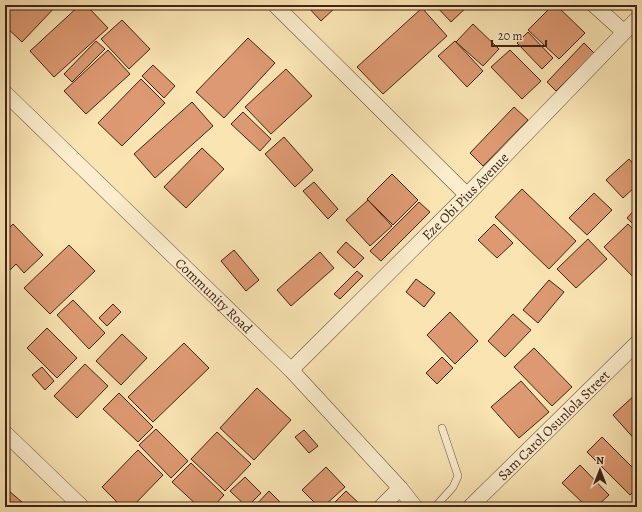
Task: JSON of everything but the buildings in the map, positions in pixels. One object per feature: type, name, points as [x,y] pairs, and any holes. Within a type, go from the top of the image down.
[{"type":"street","points":[[275,5],[467,195]]},
{"type":"street","points":[[594,5],[624,32]]},
{"type":"street","name":"Eze Obi Pius Avenue","points":[[291,370],[467,195],[637,19]]},
{"type":"street","name":"Community Road","points":[[5,93],[291,370],[400,488],[415,507]]},
{"type":"street","name":"Sam Carol Osunlola Street","points":[[470,507],[637,343]]},
{"type":"street","points":[[5,432],[76,505]]},
{"type":"street","points":[[381,507],[400,488]]},
{"type":"lane","points":[[435,507],[453,487],[458,476],[442,428]]}]
